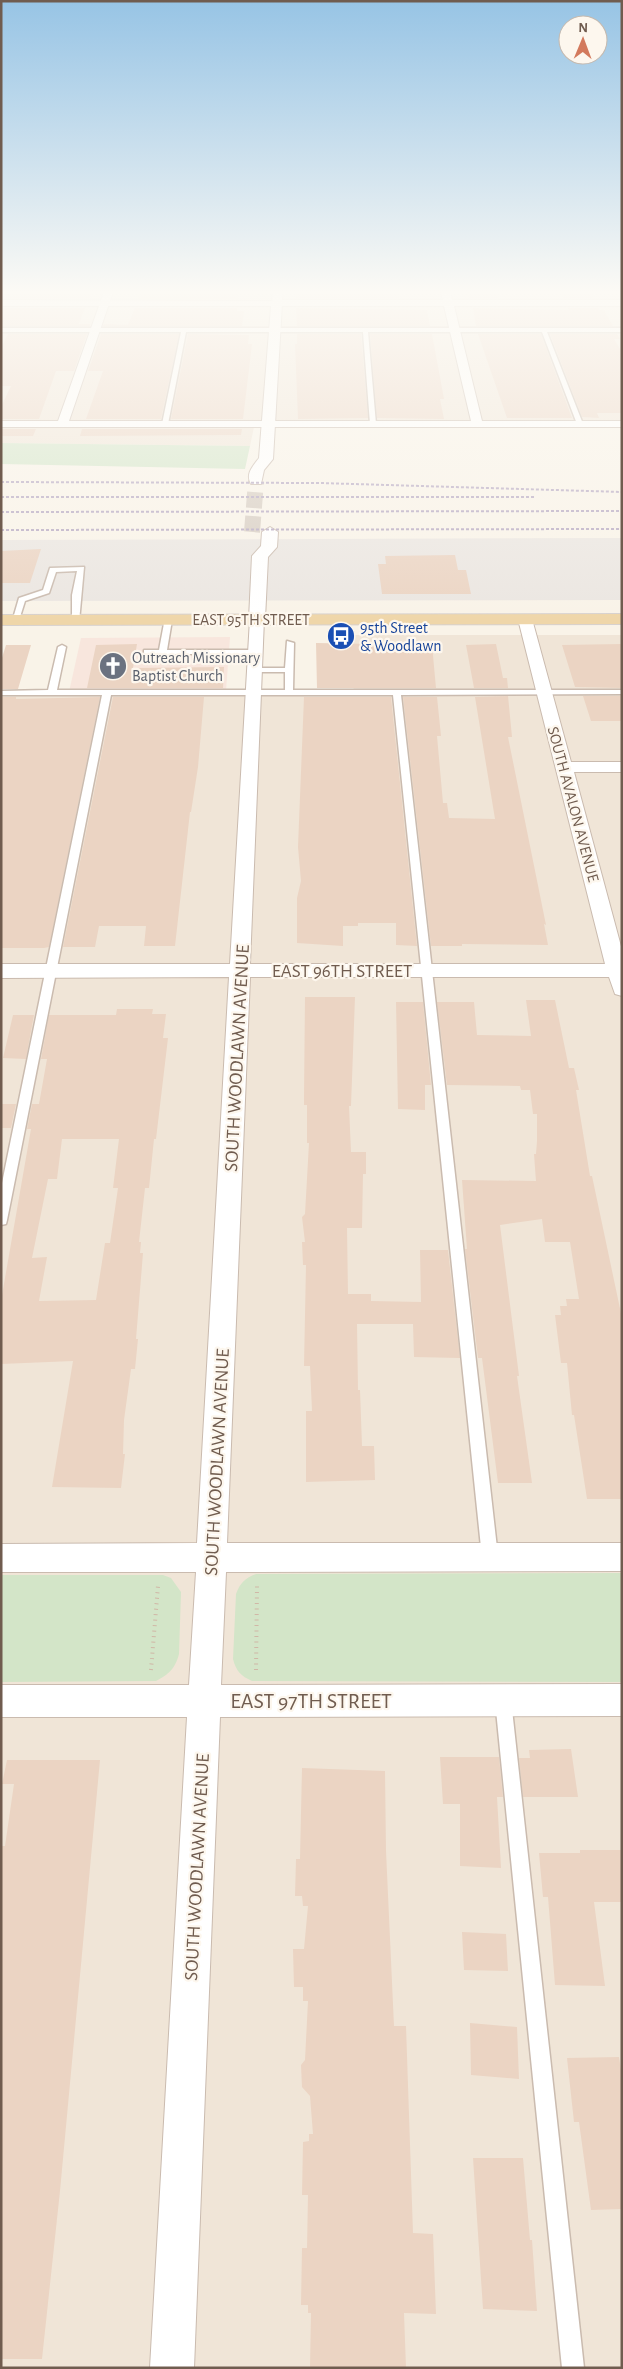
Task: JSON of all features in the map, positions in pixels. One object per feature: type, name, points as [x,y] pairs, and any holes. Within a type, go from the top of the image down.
[{"type":"main road","name":"EAST 95TH STREET","points":[[8,620],[622,619]]},
{"type":"street","points":[[62,424],[71,400]]},
{"type":"street","points":[[270,400],[266,459],[273,468],[273,475]]},
{"type":"street","points":[[471,400],[477,424]]},
{"type":"street","points":[[1,424],[622,424]]},
{"type":"street","points":[[256,481],[257,468],[266,459]]},
{"type":"street","name":"SOUTH WOODLAWN AVENUE","points":[[172,2368],[260,556],[269,547],[270,532]]},
{"type":"street","name":"SOUTH WOODLAWN AVENUE","points":[[252,540],[251,548],[260,556]]},
{"type":"street","name":"SOUTH AVALON AVENUE","points":[[525,619],[620,976]]},
{"type":"street","points":[[564,767],[622,766]]},
{"type":"street","name":"EAST 96TH STREET","points":[[1,970],[427,970],[620,976]]},
{"type":"street","points":[[1,1558],[622,1557]]},
{"type":"street","name":"EAST 97TH STREET","points":[[1,1701],[622,1700]]},
{"type":"lane","points":[[165,424],[170,400]]},
{"type":"lane","points":[[371,400],[373,424]]},
{"type":"lane","points":[[571,400],[580,424]]},
{"type":"lane","points":[[8,620],[22,600],[46,592],[53,570],[81,569],[76,595],[76,620]]},
{"type":"lane","points":[[163,652],[168,620]]},
{"type":"lane","points":[[289,693],[290,644]]},
{"type":"lane","points":[[52,693],[62,647]]},
{"type":"lane","points":[[147,652],[163,652],[254,672],[289,693],[622,692]]},
{"type":"lane","points":[[1,693],[107,693],[254,672],[289,670]]},
{"type":"lane","points":[[1,1220],[107,693]]},
{"type":"lane","points":[[397,693],[490,1557]]},
{"type":"lane","points":[[503,1700],[573,2368]]},
{"type":"path","points":[[256,1673],[258,1576]]},
{"type":"path","points":[[151,1670],[158,1583]]},
{"type":"shaded area","points":[[1,400],[622,400],[622,427],[254,427],[250,446],[1,443]]},
{"type":"shaded area","points":[[622,538],[622,600],[1,601],[1,540]]},
{"type":"shaded area","points":[[350,635],[622,635],[622,2368],[1,2368],[1,695],[354,695]]},
{"type":"shaded area","points":[[230,637],[226,691],[69,692],[81,638]]},
{"type":"green space","points":[[1,443],[250,446],[245,469],[1,464]]},
{"type":"green space","points":[[622,1573],[622,1682],[252,1681],[240,1673],[233,1659],[236,1594],[243,1581],[256,1574]]},
{"type":"green space","points":[[1,1575],[163,1575],[171,1578],[181,1592],[179,1654],[176,1664],[168,1673],[156,1681],[1,1682]]},
{"type":"building","points":[[5,400],[46,400],[39,419],[1,419],[1,407]]},
{"type":"building","points":[[93,400],[165,400],[161,419],[86,419]]},
{"type":"building","points":[[175,400],[245,400],[243,419],[171,419]]},
{"type":"building","points":[[297,400],[366,400],[368,418],[298,419]]},
{"type":"building","points":[[375,400],[440,400],[444,419],[377,418]]},
{"type":"building","points":[[501,400],[565,400],[572,418],[507,418]]},
{"type":"building","points":[[575,400],[622,400],[622,413],[597,413],[599,418],[582,417]]},
{"type":"building","points":[[1,429],[36,429],[33,436],[1,436]]},
{"type":"building","points":[[82,429],[242,429],[241,435],[80,436]]},
{"type":"building","points":[[41,549],[30,583],[1,583],[1,551]]},
{"type":"building","points":[[455,555],[458,570],[466,570],[471,594],[382,594],[378,564],[386,564],[385,556]]},
{"type":"building","points":[[316,643],[432,645],[436,688],[317,688]]},
{"type":"building","points":[[137,644],[133,668],[224,667],[223,688],[87,688],[96,645]]},
{"type":"building","points":[[496,644],[503,678],[507,678],[508,688],[474,688],[466,645]]},
{"type":"building","points":[[622,644],[622,688],[575,687],[562,645]]},
{"type":"building","points":[[6,645],[31,645],[18,689],[1,689],[1,661]]},
{"type":"building","points":[[508,696],[512,737],[508,737],[546,925],[544,924],[548,945],[462,944],[462,946],[431,946],[403,697],[437,697],[441,736],[437,736],[443,803],[447,803],[449,818],[495,819],[475,697]]},
{"type":"building","points":[[583,696],[622,696],[622,721],[591,721]]},
{"type":"building","points":[[1,697],[16,697],[16,699],[100,697],[49,947],[44,948],[1,948]]},
{"type":"building","points":[[113,697],[204,697],[198,767],[190,812],[175,946],[144,946],[146,926],[99,926],[95,947],[63,947]]},
{"type":"building","points":[[304,697],[391,697],[417,946],[396,945],[396,923],[358,923],[358,926],[343,926],[343,946],[297,943],[297,898],[301,881],[298,847]]},
{"type":"building","points":[[305,997],[355,997],[351,1106],[349,1106],[351,1152],[366,1152],[366,1174],[363,1174],[362,1228],[347,1228],[348,1294],[371,1294],[371,1301],[421,1302],[420,1250],[448,1250],[460,1358],[414,1357],[413,1324],[357,1324],[358,1390],[360,1390],[362,1446],[374,1446],[375,1480],[306,1482],[306,1411],[312,1411],[310,1366],[304,1366],[306,1265],[303,1265],[302,1242],[305,1242],[302,1217],[305,1214],[309,1143],[307,1143],[307,1105],[304,1105]]},
{"type":"building","points":[[526,1000],[555,1000],[569,1068],[574,1068],[579,1090],[576,1090],[590,1176],[592,1176],[622,1318],[622,1499],[587,1499],[574,1415],[572,1415],[567,1363],[561,1363],[555,1315],[561,1315],[560,1306],[567,1306],[566,1299],[579,1299],[570,1242],[545,1242],[542,1219],[500,1225],[519,1376],[517,1376],[532,1483],[498,1483],[482,1358],[478,1358],[465,1249],[467,1249],[462,1180],[536,1181],[534,1154],[536,1154],[537,1141],[537,1114],[533,1114],[530,1090],[521,1090],[520,1086],[447,1085],[437,1002],[474,1002],[477,1035],[531,1036]]},
{"type":"building","points":[[396,1002],[423,1002],[431,1085],[425,1085],[425,1110],[398,1109]]},
{"type":"building","points":[[117,1009],[153,1009],[152,1014],[166,1014],[163,1038],[168,1038],[156,1139],[154,1139],[149,1188],[145,1188],[139,1242],[141,1242],[140,1253],[143,1253],[136,1339],[138,1339],[135,1369],[131,1369],[124,1420],[123,1454],[125,1454],[121,1488],[52,1487],[73,1361],[1,1364],[1,1301],[31,1129],[27,1129],[32,1104],[39,1104],[47,1059],[41,1059],[49,1015],[116,1015]],"holes":[[[62,1139],[119,1139],[113,1188],[118,1188],[110,1243],[105,1243],[96,1300],[39,1301],[47,1257],[32,1258],[48,1179],[57,1179]]]},
{"type":"building","points":[[13,1015],[34,1015],[26,1059],[3,1058]]},
{"type":"building","points":[[1,1104],[16,1104],[11,1128],[1,1128]]},
{"type":"building","points":[[571,1749],[578,1797],[523,1797],[519,1758],[530,1758],[529,1750]]},
{"type":"building","points":[[440,1757],[499,1757],[503,1797],[497,1797],[501,1868],[460,1866],[460,1804],[443,1804]]},
{"type":"building","points":[[7,1760],[100,1760],[60,2191],[42,2359],[1,2359],[1,1846],[5,1846],[14,1784],[2,1784]]},
{"type":"building","points":[[302,1768],[385,1771],[386,1851],[394,2026],[406,2026],[413,2233],[433,2234],[436,2314],[404,2313],[406,2368],[310,2368],[311,2313],[308,2313],[308,2305],[301,2305],[302,2248],[307,2248],[308,2195],[302,2195],[303,2142],[309,2141],[309,2134],[313,2134],[310,2096],[302,2087],[301,2065],[305,2060],[308,2001],[303,2001],[303,1987],[294,1987],[293,1949],[304,1949],[308,1906],[303,1906],[302,1896],[295,1896],[296,1859],[300,1859]]},
{"type":"building","points":[[580,1850],[622,1850],[622,1902],[594,1902],[605,1986],[555,1985],[548,1897],[543,1897],[539,1853],[580,1853]]},
{"type":"building","points":[[462,1932],[506,1934],[508,1971],[464,1970]]},
{"type":"building","points":[[470,2023],[517,2027],[519,2079],[471,2075]]},
{"type":"building","points":[[619,2057],[622,2077],[622,2209],[591,2210],[579,2122],[574,2122],[567,2058]]},
{"type":"building","points":[[473,2158],[523,2158],[537,2311],[483,2309]]},
{"type":"tunnel","points":[[252,532],[256,481]]},
{"type":"railway","points":[[1,482],[320,483],[622,492]]},
{"type":"railway","points":[[1,497],[536,497]]},
{"type":"railway","points":[[1,512],[622,511]]},
{"type":"railway","points":[[1,530],[622,529]]},
{"type":"place","name":"95th Street & Woodlawn","points":[[341,636]]},
{"type":"place","name":"Outreach Missionary Baptist Church","points":[[113,666]]}]
